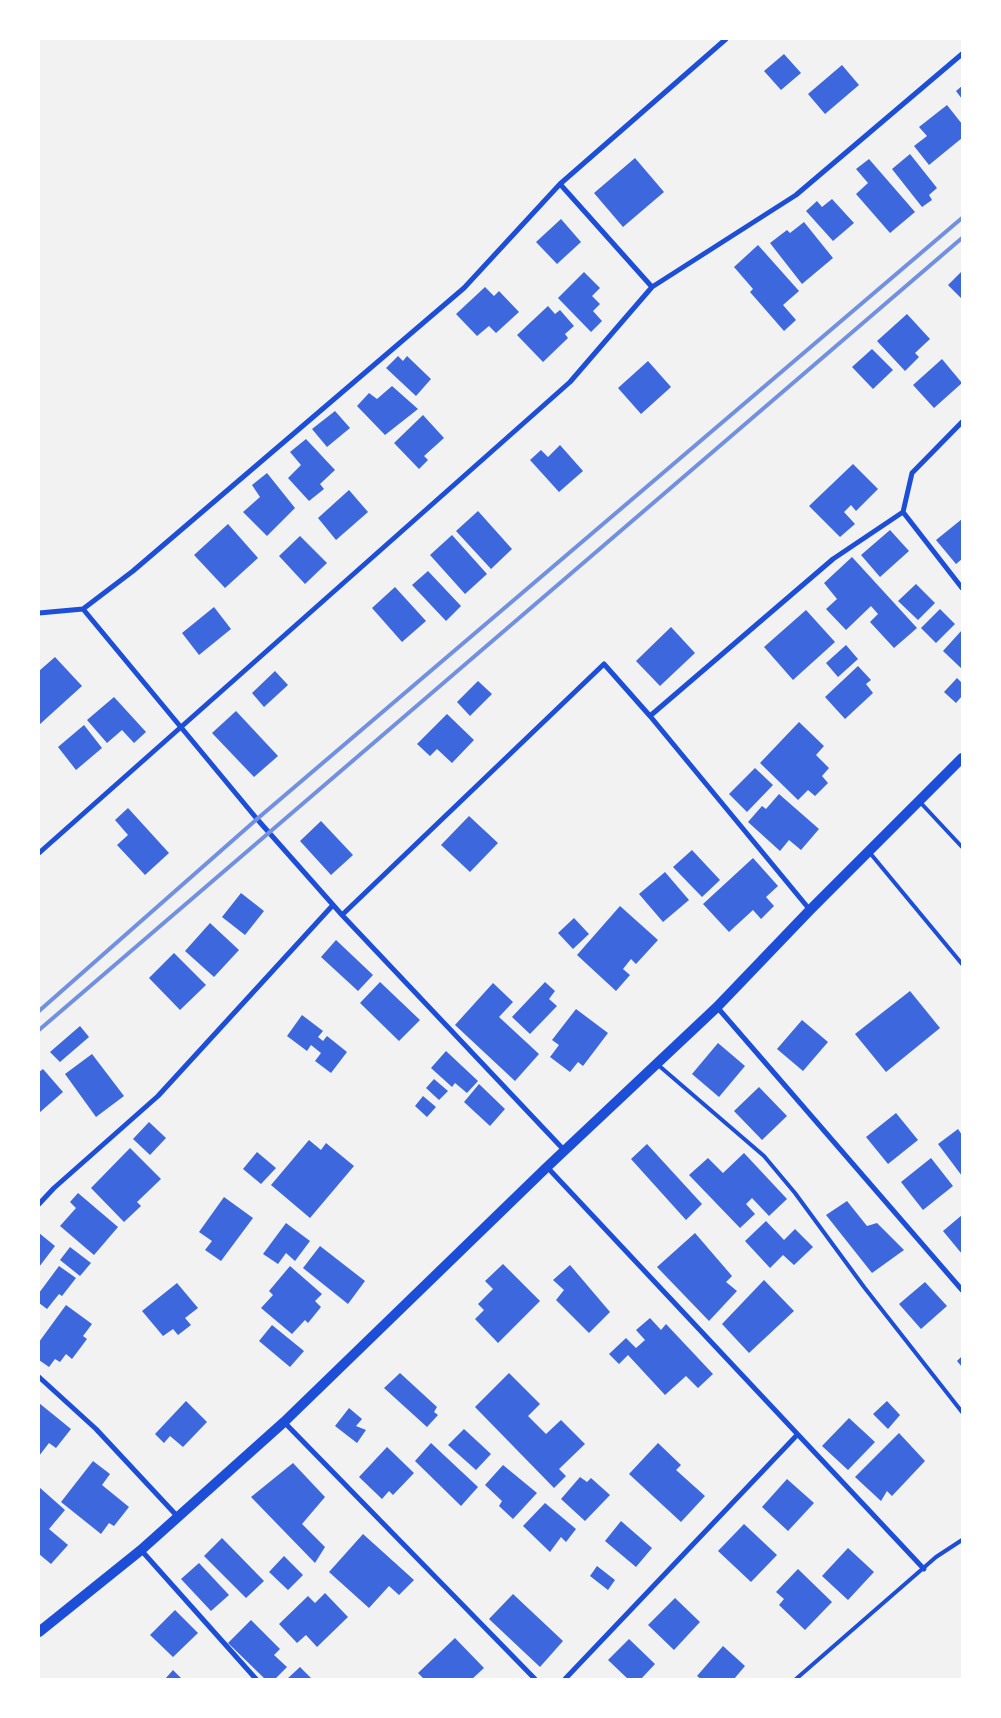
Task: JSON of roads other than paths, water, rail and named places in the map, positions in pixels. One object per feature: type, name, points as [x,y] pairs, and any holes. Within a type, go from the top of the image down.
[{"type":"main road","points":[[39,1632],[142,1550],[284,1422],[717,1007],[810,910],[962,758]]},
{"type":"street","points":[[39,613],[83,609],[133,571],[464,288],[560,184],[726,39]]},
{"type":"street","points":[[39,853],[570,382],[652,287],[796,195],[962,54]]},
{"type":"street","points":[[560,184],[652,287]]},
{"type":"street","points":[[650,716],[833,559],[903,512],[912,473],[962,422]]},
{"type":"street","points":[[903,512],[962,588]]},
{"type":"street","points":[[83,609],[257,819],[342,916],[565,1151]]},
{"type":"street","points":[[342,916],[604,664],[650,716],[810,910]]},
{"type":"street","points":[[39,1204],[54,1188],[158,1096],[333,905]]},
{"type":"street","points":[[717,1007],[962,1290]]},
{"type":"street","points":[[548,1167],[796,1435],[924,1569]]},
{"type":"street","points":[[39,1377],[96,1429],[178,1517]]},
{"type":"street","points":[[284,1422],[536,1679]]},
{"type":"street","points":[[565,1679],[796,1435]]},
{"type":"street","points":[[142,1550],[256,1679]]},
{"type":"lane","points":[[919,802],[962,847]]},
{"type":"lane","points":[[869,851],[962,964]]},
{"type":"lane","points":[[657,1064],[764,1156],[795,1193],[864,1287],[962,1412]]},
{"type":"lane","points":[[796,1679],[936,1558],[962,1540]]},
{"type":"railway","points":[[39,1011],[257,819],[962,218]]},
{"type":"railway","points":[[39,1030],[962,238]]}]
